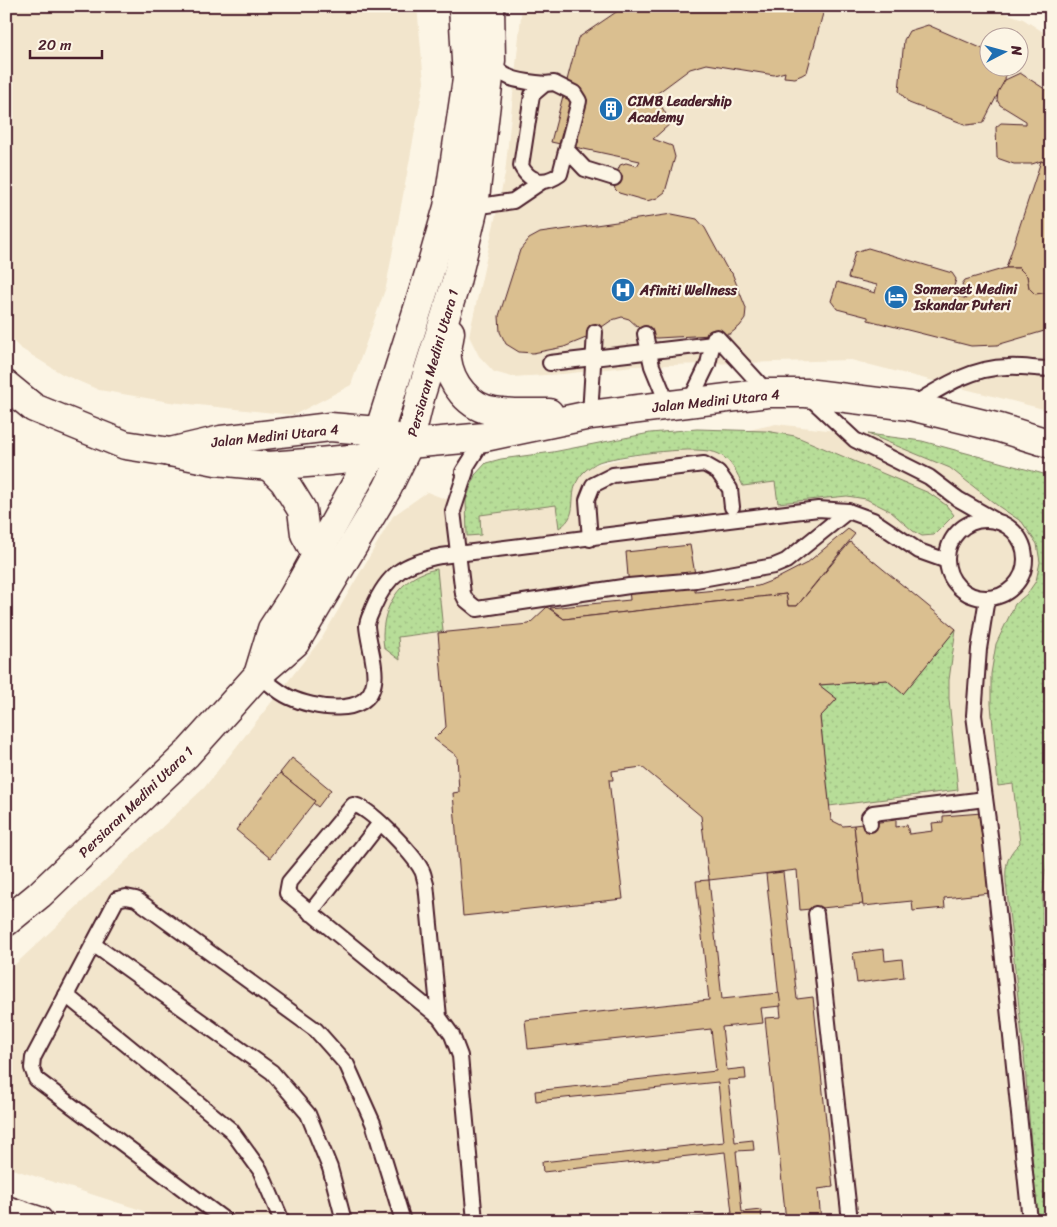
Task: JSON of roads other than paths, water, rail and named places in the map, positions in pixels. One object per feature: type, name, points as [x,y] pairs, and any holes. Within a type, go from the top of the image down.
[{"type":"street","name":"Persiaran Medini Utara 1","points":[[258,675],[272,629],[293,597],[371,457],[378,430],[392,395],[448,207],[467,79],[463,6]]},
{"type":"street","name":"Persiaran Medini Utara 1","points":[[6,922],[39,895],[187,754],[258,675],[295,643],[387,489],[409,444],[421,394],[456,282],[474,207],[491,60],[490,6]]},
{"type":"street","points":[[456,282],[447,357],[450,372],[457,388],[471,401],[492,411],[590,415]]},
{"type":"street","name":"Jalan Medini Utara 4","points":[[6,385],[34,408],[125,445],[216,462],[270,466],[371,457],[409,444],[485,437],[590,415],[768,393],[806,393],[910,406],[1000,428],[1051,444]]},
{"type":"street","name":"Jalan Medini Utara 4","points":[[170,452],[220,440],[330,428],[378,430],[409,444]]},
{"type":"street","points":[[270,466],[284,481],[302,510],[305,534],[316,554]]},
{"type":"street","points":[[6,1210],[39,1221]]},
{"type":"lane","points":[[491,60],[497,71],[512,79],[545,84],[554,83],[574,92],[579,101],[560,174]]},
{"type":"lane","points":[[541,182],[525,174],[521,166],[532,95],[545,84]]},
{"type":"lane","points":[[567,150],[585,168],[614,178]]},
{"type":"lane","points":[[474,207],[513,201],[541,182],[550,181],[560,174],[585,168]]},
{"type":"lane","points":[[590,415],[595,332]]},
{"type":"lane","points":[[645,334],[652,366],[678,404],[708,364],[717,344]]},
{"type":"lane","points":[[550,363],[717,344]]},
{"type":"lane","points":[[717,344],[768,393]]},
{"type":"lane","points":[[910,406],[942,386],[985,370],[1006,367],[1051,369]]},
{"type":"lane","points":[[806,393],[855,440],[929,478],[958,499],[1007,526],[1016,534],[1022,545],[1023,569],[1010,589],[988,598],[976,597],[964,592],[949,573],[948,549],[953,537],[961,528],[972,522],[996,521]]},
{"type":"lane","points":[[485,437],[463,472],[466,471],[453,511],[457,555],[466,600],[477,609],[484,610],[629,586],[696,580],[774,566],[786,561],[848,510]]},
{"type":"lane","points":[[590,538],[587,500],[593,485],[613,475],[704,464],[718,472],[730,489],[732,507]]},
{"type":"lane","points":[[258,675],[288,697],[311,706],[338,708],[357,704],[370,694],[374,682],[367,623],[377,598],[391,577],[415,561],[734,518],[818,509],[848,510],[874,520],[919,551],[947,560]]},
{"type":"lane","points":[[988,598],[979,649],[974,715],[985,799],[988,844],[1030,1221]]},
{"type":"lane","points":[[870,824],[869,817],[874,813],[985,799]]},
{"type":"lane","points":[[439,1017],[426,884],[422,869],[380,823],[363,808],[353,805],[288,882],[287,893],[439,1017],[452,1035],[460,1056],[474,1220],[470,1221]]},
{"type":"lane","points":[[310,913],[380,823]]},
{"type":"lane","points":[[226,1221],[36,1079],[32,1068],[33,1058],[117,900],[126,897],[136,900],[316,1030],[347,1065],[373,1123],[403,1221]]},
{"type":"lane","points":[[816,914],[850,1221]]},
{"type":"lane","points":[[94,944],[272,1072],[308,1114],[330,1168],[344,1221]]},
{"type":"lane","points":[[66,995],[231,1130],[260,1170],[282,1221]]},
{"type":"place","name":"CIMB Leadership Academy","points":[[611,109]]},
{"type":"place","name":"Afiniti Wellness","points":[[623,290]]},
{"type":"place","name":"Somerset Medini Iskandar Puteri","points":[[896,297]]}]
